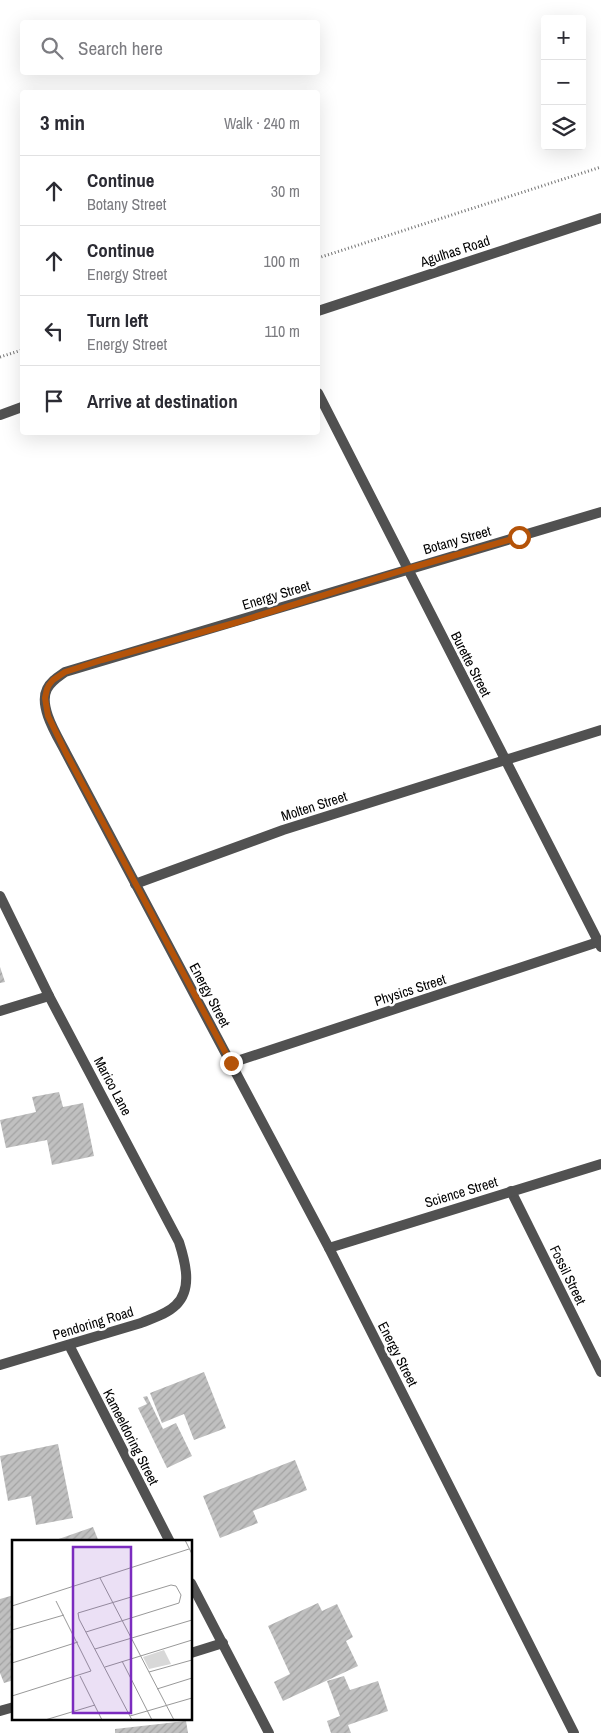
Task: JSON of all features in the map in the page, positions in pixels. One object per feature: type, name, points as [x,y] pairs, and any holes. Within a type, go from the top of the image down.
[{"type":"street","name":"Agulhas Road","points":[[320,310],[601,218]]},
{"type":"street","name":"Burette Street","points":[[320,397],[600,943]]},
{"type":"street","points":[[0,415],[20,408]]},
{"type":"street","name":"Botany Street","points":[[407,569],[601,512]]},
{"type":"street","name":"Energy Street","points":[[407,569],[238,622],[65,672],[53,680],[47,689],[48,716],[134,884],[329,1248],[574,1733]]},
{"type":"street","points":[[504,759],[601,730]]},
{"type":"street","name":"Molten Street","points":[[134,884],[283,830],[504,759]]},
{"type":"street","name":"Marico Lane","points":[[0,896],[49,996],[179,1242],[185,1260],[187,1277],[184,1292]]},
{"type":"street","name":"Physics Street","points":[[231,1063],[600,943]]},
{"type":"street","points":[[0,1011],[49,996]]},
{"type":"street","name":"Science Street","points":[[329,1248],[601,1164]]},
{"type":"street","name":"Fossil Street","points":[[511,1191],[601,1372]]},
{"type":"street","name":"Pendoring Road","points":[[0,1365],[141,1323],[163,1314],[177,1305],[184,1292]]},
{"type":"street","name":"Kameeldoring Street","points":[[69,1345],[169,1540]]},
{"type":"street","points":[[192,1585],[269,1733]]},
{"type":"street","points":[[192,1653],[223,1643]]},
{"type":"path","points":[[320,257],[601,167]]},
{"type":"path","points":[[0,357],[20,351]]},
{"type":"building","points":[[0,967],[5,982],[0,983]]},
{"type":"building","points":[[59,1092],[63,1107],[83,1103],[94,1156],[52,1165],[47,1140],[6,1148],[0,1120],[36,1112],[32,1097]]},
{"type":"building","points":[[204,1372],[226,1428],[194,1440],[184,1414],[162,1423],[150,1393]]},
{"type":"building","points":[[147,1396],[163,1429],[176,1423],[192,1456],[167,1468],[138,1408],[147,1404],[143,1397]]},
{"type":"building","points":[[58,1444],[73,1518],[36,1525],[31,1496],[8,1501],[0,1456]]},
{"type":"building","points":[[295,1460],[307,1490],[253,1511],[258,1523],[220,1538],[203,1496]]},
{"type":"building","points":[[93,1527],[98,1540],[56,1540]]},
{"type":"building","points":[[12,1596],[12,1681],[4,1683],[0,1673],[0,1599]]},
{"type":"building","points":[[318,1603],[322,1611],[337,1604],[353,1637],[346,1641],[358,1666],[283,1701],[274,1682],[290,1674],[268,1626]]},
{"type":"building","points":[[344,1676],[350,1690],[378,1681],[388,1711],[348,1725],[351,1733],[331,1733],[327,1721],[340,1716],[327,1681]]},
{"type":"building","points":[[186,1721],[188,1733],[115,1733],[115,1729]]},
{"type":"route","points":[[231,1063],[134,884],[66,753],[48,716],[45,698],[47,689],[53,680],[65,672],[102,660],[238,622],[407,569],[519,537]]}]
